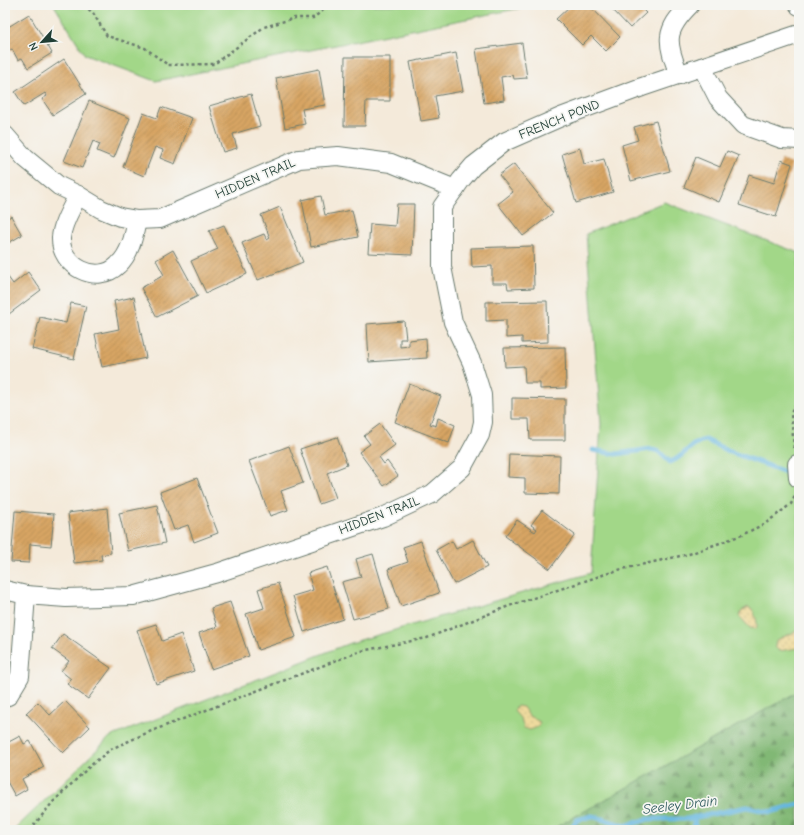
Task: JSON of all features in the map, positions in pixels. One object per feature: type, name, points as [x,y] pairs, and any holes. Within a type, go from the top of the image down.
[{"type":"street","points":[[679,75],[670,50],[670,34],[673,24],[690,5]]},
{"type":"street","name":"FRENCH POND","points":[[455,189],[472,166],[504,142],[561,117],[799,34]]},
{"type":"street","points":[[702,68],[718,98],[743,125],[782,139],[799,140]]},
{"type":"street","name":"HIDDEN TRAIL","points":[[5,135],[25,158],[59,186],[78,195],[101,209],[120,217],[137,220],[160,219],[299,159],[338,156],[391,164],[455,189],[442,207],[442,267],[453,322],[472,363],[482,395],[483,422],[480,435],[462,468],[432,494],[383,517],[217,573],[133,596],[66,598],[26,595],[5,590]]},
{"type":"street","points":[[78,195],[62,228],[61,239],[68,260],[77,268],[88,273],[99,275],[110,272],[119,265],[133,241],[137,220]]},
{"type":"street","points":[[5,697],[8,696],[20,676],[26,595]]},
{"type":"path","points":[[84,5],[93,13],[107,36],[145,48],[168,65],[189,65],[214,64],[264,27],[295,18],[313,18],[330,5]]},
{"type":"path","points":[[30,830],[54,802],[90,766],[118,746],[216,705],[361,651],[427,638],[509,606],[618,570],[690,554],[742,535],[766,523],[791,504],[799,489],[791,413],[799,399]]},
{"type":"green space","points":[[54,5],[536,5],[156,81],[85,55]]},
{"type":"green space","points":[[664,202],[799,253],[799,691],[551,830],[14,830],[110,737],[350,643],[591,573],[601,424],[586,234]]},
{"type":"green space","points":[[799,691],[799,830],[551,830]]},
{"type":"sand","points":[[748,607],[752,609],[755,616],[757,622],[756,629],[750,628],[739,616],[741,611]]},
{"type":"sand","points":[[797,631],[799,633],[798,648],[779,651],[775,647],[776,640]]},
{"type":"sand","points":[[517,706],[523,707],[529,716],[540,722],[538,727],[530,730],[524,728],[520,718],[514,711]]},
{"type":"building","points":[[571,5],[589,5],[620,37],[606,51],[591,36],[582,45],[556,19]]},
{"type":"building","points":[[616,5],[638,5],[646,13],[630,28],[612,9]]},
{"type":"building","points":[[29,14],[52,53],[28,68],[22,58],[18,60],[12,49],[5,53],[5,29]]},
{"type":"building","points":[[522,43],[527,78],[514,79],[513,75],[501,77],[504,100],[484,103],[476,49]]},
{"type":"building","points":[[456,53],[463,91],[435,96],[439,118],[421,121],[410,62]]},
{"type":"building","points":[[345,57],[390,57],[390,101],[366,101],[365,126],[344,126]]},
{"type":"building","points":[[64,59],[86,94],[53,115],[42,99],[47,96],[45,93],[24,106],[15,92]]},
{"type":"building","points":[[319,69],[325,105],[302,109],[305,124],[285,128],[276,78]]},
{"type":"building","points":[[251,94],[260,126],[233,134],[237,148],[223,152],[209,106]]},
{"type":"building","points":[[89,101],[130,118],[114,158],[97,151],[100,144],[93,141],[82,168],[64,161]]},
{"type":"building","points":[[161,107],[192,118],[175,164],[160,158],[163,150],[155,147],[144,176],[123,167],[143,113],[157,118]]},
{"type":"building","points":[[656,121],[670,171],[631,181],[622,145],[638,140],[634,127]]},
{"type":"building","points":[[580,148],[584,164],[604,159],[613,192],[576,203],[562,154]]},
{"type":"building","points":[[727,151],[739,156],[719,202],[684,187],[696,157],[720,167]]},
{"type":"building","points":[[781,160],[792,164],[776,217],[739,205],[749,175],[774,183]]},
{"type":"building","points":[[514,164],[553,213],[523,236],[498,204],[513,192],[499,175]]},
{"type":"building","points":[[321,196],[325,215],[352,210],[358,237],[311,247],[302,200]]},
{"type":"building","points":[[397,204],[414,204],[412,255],[368,253],[370,224],[395,226]]},
{"type":"building","points":[[280,207],[303,262],[258,280],[242,243],[264,234],[267,240],[270,238],[261,215]]},
{"type":"building","points":[[11,216],[22,235],[5,245],[5,220]]},
{"type":"building","points":[[224,225],[247,274],[206,293],[191,261],[218,249],[209,231]]},
{"type":"building","points":[[533,246],[534,288],[508,289],[507,283],[492,283],[492,266],[472,267],[471,248]]},
{"type":"building","points":[[173,250],[198,296],[157,317],[141,288],[164,275],[156,260]]},
{"type":"building","points":[[28,272],[41,290],[5,317],[5,273],[13,284]]},
{"type":"building","points":[[134,297],[146,358],[102,367],[95,334],[119,329],[114,301]]},
{"type":"building","points":[[547,301],[548,342],[522,343],[522,337],[506,338],[506,320],[486,321],[486,302]]},
{"type":"building","points":[[71,303],[86,306],[74,359],[32,349],[40,317],[66,323]]},
{"type":"building","points":[[404,321],[406,339],[400,339],[400,347],[409,346],[409,340],[426,338],[427,358],[369,362],[367,324]]},
{"type":"building","points":[[565,347],[566,388],[540,389],[540,383],[525,383],[524,366],[505,367],[504,348]]},
{"type":"building","points":[[409,384],[441,396],[430,424],[436,426],[438,418],[455,425],[449,443],[395,422]]},
{"type":"building","points":[[512,398],[565,399],[565,440],[530,440],[529,419],[512,419]]},
{"type":"building","points":[[380,424],[395,445],[379,457],[384,464],[387,461],[398,476],[384,486],[359,452],[370,444],[364,436]]},
{"type":"building","points":[[337,437],[347,465],[327,473],[336,498],[319,504],[300,449]]},
{"type":"building","points":[[289,446],[303,483],[281,491],[288,510],[270,516],[249,461]]},
{"type":"building","points":[[509,454],[560,456],[559,494],[525,493],[525,478],[508,477]]},
{"type":"building","points":[[197,478],[218,533],[194,542],[188,525],[174,530],[160,492]]},
{"type":"building","points":[[157,505],[165,543],[128,551],[119,513]]},
{"type":"building","points":[[107,508],[111,553],[101,555],[102,560],[74,563],[68,513]]},
{"type":"building","points":[[542,510],[575,535],[550,569],[505,536],[517,520],[535,532],[537,529],[531,525]]},
{"type":"building","points":[[15,511],[54,514],[51,546],[30,544],[29,563],[11,562]]},
{"type":"building","points":[[473,540],[487,567],[454,584],[436,550],[452,541],[456,549]]},
{"type":"building","points":[[421,541],[439,593],[401,606],[388,569],[408,562],[403,547]]},
{"type":"building","points":[[373,554],[389,609],[353,619],[342,582],[361,577],[356,559]]},
{"type":"building","points":[[327,567],[343,619],[304,632],[293,596],[313,590],[308,573]]},
{"type":"building","points":[[278,583],[296,637],[258,650],[246,614],[264,608],[258,589]]},
{"type":"building","points":[[230,602],[249,656],[211,669],[199,633],[217,627],[211,608]]},
{"type":"building","points":[[156,624],[162,641],[181,634],[194,671],[156,684],[137,630]]},
{"type":"building","points":[[63,634],[111,668],[88,699],[67,684],[71,679],[61,671],[69,661],[52,649]]},
{"type":"building","points":[[65,701],[90,727],[63,753],[26,713],[38,702],[50,715]]},
{"type":"building","points":[[20,736],[24,744],[30,741],[44,767],[22,779],[27,789],[15,796],[5,778],[5,744]]},
{"type":"waterway","points":[[593,450],[616,454],[651,449],[658,451],[670,462],[675,460],[696,443],[706,440],[728,451],[788,473],[795,472]]},
{"type":"waterway","name":"Seeley Drain","points":[[569,830],[577,820],[592,816],[625,826],[648,819],[687,819],[747,807],[771,812],[799,804]]},
{"type":"waterway","points":[[694,817],[695,830]]}]
